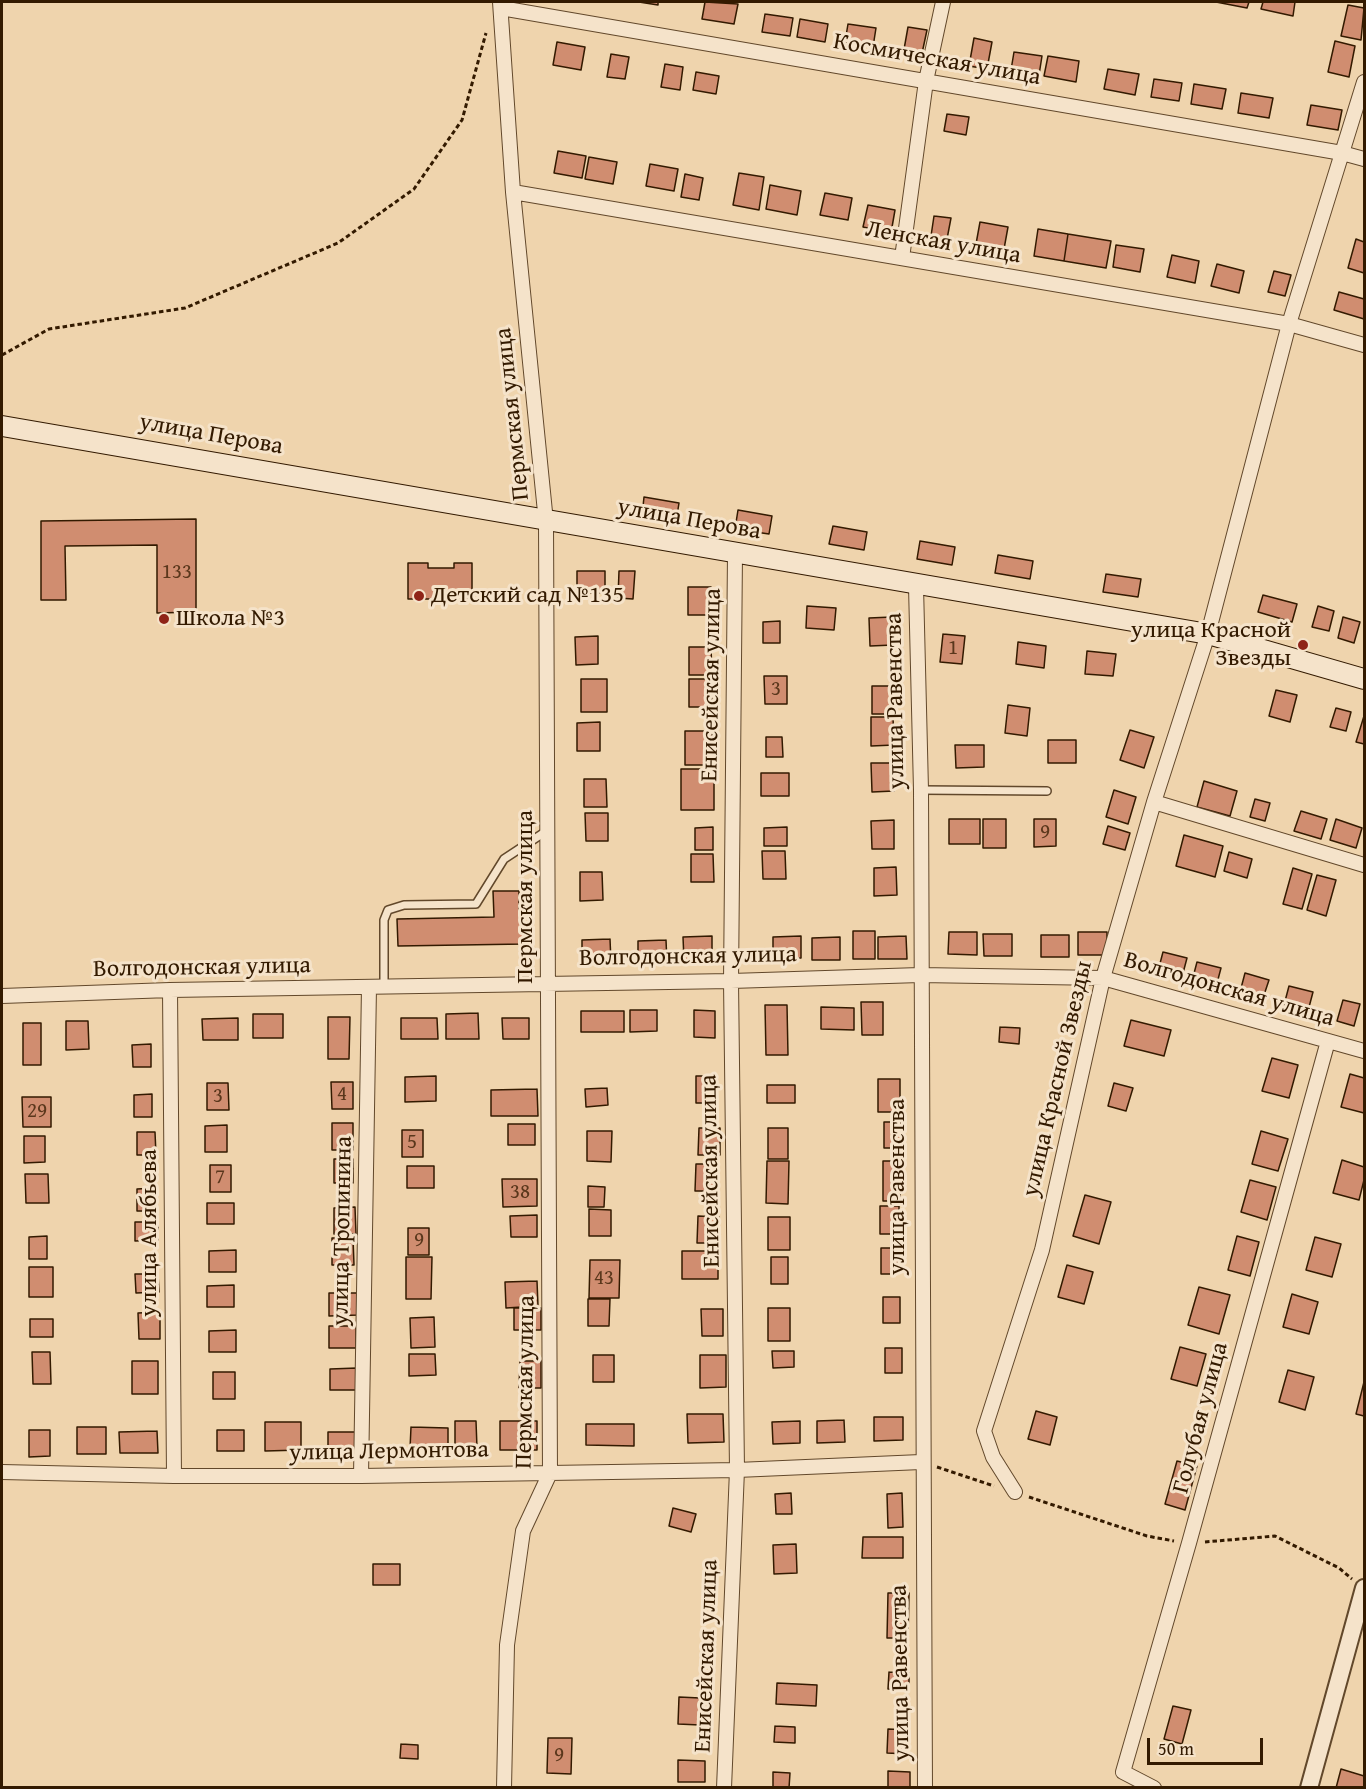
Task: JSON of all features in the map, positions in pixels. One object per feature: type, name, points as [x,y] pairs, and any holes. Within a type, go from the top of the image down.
[{"type":"main road","name":"улица Перова","points":[[2,426],[194,457],[546,522],[916,586],[1208,634],[1365,679]]},
{"type":"street","points":[[902,258],[926,81],[943,2]]},
{"type":"street","name":"Космическая улица","points":[[501,10],[926,81],[1342,153],[1365,159]]},
{"type":"street","name":"Пермская улица","points":[[501,10],[513,192],[546,522],[550,1473],[523,1532],[507,1644],[504,1788]]},
{"type":"street","name":"улица Красной Звезды","points":[[1015,1492],[993,1457],[984,1431],[1042,1250],[1103,978],[1154,802],[1208,634],[1289,324],[1365,82]]},
{"type":"street","name":"Ленская улица","points":[[513,192],[1289,324],[1365,345]]},
{"type":"street","name":"Енисейская улица","points":[[724,1788],[737,1470],[732,981],[735,554]]},
{"type":"street","name":"улица Равенства","points":[[916,586],[921,790],[921,1462],[925,1788]]},
{"type":"street","points":[[1154,802],[1365,866]]},
{"type":"street","name":"Волгодонская улица","points":[[2,996],[170,990],[549,982],[732,981],[920,975],[1103,978],[1365,1051]]},
{"type":"street","name":"улица Тропинина","points":[[361,1476],[369,987]]},
{"type":"street","name":"улица Алябьева","points":[[170,990],[174,1476]]},
{"type":"street","name":"Голубая улица","points":[[1154,1788],[1123,1772],[1328,1041]]},
{"type":"street","name":"улица Лермонтова","points":[[2,1472],[174,1476],[361,1476],[737,1470],[921,1462]]},
{"type":"street","points":[[1309,1788],[1364,1588]]},
{"type":"lane","points":[[921,790],[1047,791]]},
{"type":"lane","points":[[384,986],[384,920],[388,910],[404,906],[476,904],[504,859],[548,830]]},
{"type":"path","points":[[2,355],[49,330],[185,308],[338,243],[414,189],[462,120],[488,29],[501,10]]},
{"type":"path","points":[[921,1462],[1147,1536],[1189,1543],[1275,1536],[1339,1568],[1364,1588]]},
{"type":"building","points":[[639,2],[658,2],[658,5]]},
{"type":"building","points":[[705,2],[738,4],[734,24],[702,19]]},
{"type":"building","points":[[1216,2],[1249,2],[1247,8]]},
{"type":"building","points":[[1263,2],[1295,2],[1293,16],[1261,9]]},
{"type":"building","points":[[1348,5],[1364,8],[1361,40],[1341,36]]},
{"type":"building","points":[[765,14],[793,18],[790,36],[762,32]]},
{"type":"building","points":[[800,19],[828,24],[825,42],[797,37]]},
{"type":"building","points":[[848,24],[876,28],[873,47],[845,42]]},
{"type":"building","points":[[908,27],[927,30],[921,58],[903,55]]},
{"type":"building","points":[[974,38],[992,42],[987,69],[969,66]]},
{"type":"building","points":[[1335,41],[1355,46],[1349,77],[1328,72]]},
{"type":"building","points":[[557,42],[585,47],[581,70],[553,65]]},
{"type":"building","points":[[1014,52],[1042,56],[1039,75],[1011,70]]},
{"type":"building","points":[[611,54],[629,57],[625,79],[607,77]]},
{"type":"building","points":[[1048,56],[1079,61],[1076,82],[1044,76]]},
{"type":"building","points":[[665,64],[683,67],[680,90],[661,87]]},
{"type":"building","points":[[1108,69],[1139,74],[1135,95],[1104,89]]},
{"type":"building","points":[[696,72],[719,76],[716,94],[693,90]]},
{"type":"building","points":[[1154,79],[1182,83],[1179,101],[1151,97]]},
{"type":"building","points":[[1194,84],[1226,89],[1222,109],[1191,104]]},
{"type":"building","points":[[1241,93],[1273,98],[1269,118],[1238,113]]},
{"type":"building","points":[[1311,105],[1342,110],[1338,130],[1307,125]]},
{"type":"building","points":[[947,114],[969,117],[966,135],[944,131]]},
{"type":"building","points":[[558,151],[586,156],[582,178],[554,173]]},
{"type":"building","points":[[589,157],[617,162],[613,184],[585,179]]},
{"type":"building","points":[[650,164],[678,169],[674,191],[646,186]]},
{"type":"building","points":[[739,173],[764,177],[759,210],[733,205]]},
{"type":"building","points":[[685,174],[703,178],[699,200],[681,197]]},
{"type":"building","points":[[770,185],[801,191],[797,215],[766,209]]},
{"type":"building","points":[[825,193],[852,198],[848,220],[820,215]]},
{"type":"building","points":[[868,205],[895,210],[891,233],[863,227]]},
{"type":"building","points":[[934,216],[951,218],[947,239],[931,236]]},
{"type":"building","points":[[980,222],[1008,227],[1004,249],[976,244]]},
{"type":"building","points":[[1038,229],[1068,234],[1064,261],[1034,256]]},
{"type":"building","points":[[1068,234],[1111,241],[1106,268],[1064,261]]},
{"type":"building","points":[[1356,239],[1364,242],[1364,273],[1348,268]]},
{"type":"building","points":[[1116,245],[1144,249],[1140,272],[1113,267]]},
{"type":"building","points":[[1172,255],[1199,261],[1195,283],[1167,277]]},
{"type":"building","points":[[1217,264],[1244,271],[1239,293],[1211,286]]},
{"type":"building","points":[[1274,271],[1291,275],[1285,296],[1268,292]]},
{"type":"building","points":[[1339,292],[1364,299],[1364,319],[1334,310]]},
{"type":"building","points":[[644,497],[679,503],[676,522],[642,516]]},
{"type":"building","points":[[738,510],[772,516],[769,534],[735,529]]},
{"type":"building","points":[[196,519],[196,612],[157,613],[157,545],[65,546],[66,600],[41,600],[41,521]]},
{"type":"building","points":[[833,526],[867,532],[864,550],[829,544]]},
{"type":"building","points":[[920,541],[955,547],[952,565],[917,559]]},
{"type":"building","points":[[998,555],[1033,561],[1030,579],[995,573]]},
{"type":"building","points":[[408,563],[428,563],[428,568],[454,568],[454,563],[472,563],[472,599],[408,599]]},
{"type":"building","points":[[577,571],[605,571],[605,593],[577,593]]},
{"type":"building","points":[[619,571],[635,571],[633,599],[618,598]]},
{"type":"building","points":[[1106,574],[1141,579],[1138,597],[1103,592]]},
{"type":"building","points":[[688,587],[711,587],[711,615],[688,615]]},
{"type":"building","points":[[1263,595],[1297,604],[1292,622],[1258,612]]},
{"type":"building","points":[[807,606],[836,608],[834,630],[806,628]]},
{"type":"building","points":[[1318,606],[1334,611],[1329,631],[1312,627]]},
{"type":"building","points":[[892,617],[893,645],[870,646],[869,618]]},
{"type":"building","points":[[1343,617],[1360,622],[1354,643],[1338,638]]},
{"type":"building","points":[[780,621],[780,643],[763,643],[763,622]]},
{"type":"building","points":[[943,634],[965,636],[962,664],[940,662]]},
{"type":"building","points":[[598,636],[598,664],[576,665],[575,637]]},
{"type":"building","points":[[1018,642],[1046,646],[1044,668],[1016,664]]},
{"type":"building","points":[[689,647],[711,647],[712,675],[689,675]]},
{"type":"building","points":[[1087,651],[1116,654],[1113,676],[1085,674]]},
{"type":"building","points":[[764,676],[787,676],[787,704],[765,704]]},
{"type":"building","points":[[581,679],[607,679],[607,712],[581,712]]},
{"type":"building","points":[[689,679],[711,679],[712,707],[689,707]]},
{"type":"building","points":[[872,686],[894,686],[895,714],[872,714]]},
{"type":"building","points":[[1276,690],[1297,695],[1290,722],[1269,716]]},
{"type":"building","points":[[1008,705],[1030,708],[1027,736],[1005,733]]},
{"type":"building","points":[[1336,708],[1351,712],[1346,731],[1330,727]]},
{"type":"building","points":[[1364,716],[1364,744],[1356,742]]},
{"type":"building","points":[[871,717],[893,717],[894,745],[871,746]]},
{"type":"building","points":[[600,722],[600,751],[577,751],[577,723]]},
{"type":"building","points":[[1130,730],[1154,737],[1144,768],[1120,760]]},
{"type":"building","points":[[685,731],[712,731],[712,765],[685,765]]},
{"type":"building","points":[[766,737],[782,737],[783,757],[766,757]]},
{"type":"building","points":[[1048,740],[1076,740],[1076,763],[1048,763]]},
{"type":"building","points":[[955,745],[984,745],[984,767],[956,768]]},
{"type":"building","points":[[871,763],[894,763],[894,791],[872,792]]},
{"type":"building","points":[[681,769],[714,769],[714,810],[681,810]]},
{"type":"building","points":[[761,773],[789,773],[789,796],[761,796]]},
{"type":"building","points":[[584,779],[606,779],[607,807],[584,807]]},
{"type":"building","points":[[1204,781],[1237,791],[1230,816],[1197,807]]},
{"type":"building","points":[[1114,790],[1136,797],[1128,824],[1106,817]]},
{"type":"building","points":[[1255,799],[1270,803],[1265,821],[1250,817]]},
{"type":"building","points":[[1301,811],[1327,819],[1321,839],[1294,831]]},
{"type":"building","points":[[585,813],[608,813],[608,841],[586,841]]},
{"type":"building","points":[[949,819],[980,819],[980,844],[949,844]]},
{"type":"building","points":[[983,819],[1006,819],[1006,848],[983,848]]},
{"type":"building","points":[[1034,819],[1056,819],[1056,846],[1034,847]]},
{"type":"building","points":[[1336,819],[1362,828],[1356,848],[1330,840]]},
{"type":"building","points":[[894,820],[894,849],[872,849],[871,821]]},
{"type":"building","points":[[1108,826],[1130,833],[1125,850],[1103,844]]},
{"type":"building","points":[[713,827],[713,850],[695,850],[695,828]]},
{"type":"building","points":[[787,827],[787,846],[764,846],[764,828]]},
{"type":"building","points":[[1184,835],[1223,846],[1215,877],[1176,866]]},
{"type":"building","points":[[762,851],[785,851],[786,879],[763,879]]},
{"type":"building","points":[[1229,852],[1252,859],[1247,878],[1224,871]]},
{"type":"building","points":[[691,854],[713,854],[714,882],[691,882]]},
{"type":"building","points":[[896,867],[897,895],[874,896],[874,868]]},
{"type":"building","points":[[1293,868],[1312,874],[1302,909],[1283,904]]},
{"type":"building","points":[[580,872],[602,872],[603,900],[580,901]]},
{"type":"building","points":[[1317,875],[1336,880],[1326,916],[1307,910]]},
{"type":"building","points":[[493,891],[519,891],[519,913],[523,913],[524,944],[398,946],[397,919],[494,917]]},
{"type":"building","points":[[853,931],[875,931],[875,959],[853,959]]},
{"type":"building","points":[[949,932],[977,932],[977,955],[948,954]]},
{"type":"building","points":[[1078,932],[1107,932],[1107,955],[1078,955]]},
{"type":"building","points":[[983,934],[1012,934],[1012,956],[984,956]]},
{"type":"building","points":[[1041,935],[1069,935],[1069,957],[1041,957]]},
{"type":"building","points":[[712,936],[712,959],[684,960],[683,937]]},
{"type":"building","points":[[801,936],[801,958],[773,959],[773,937]]},
{"type":"building","points":[[906,936],[907,959],[878,959],[878,937]]},
{"type":"building","points":[[840,937],[840,960],[812,960],[812,938]]},
{"type":"building","points":[[610,939],[611,962],[582,962],[582,940]]},
{"type":"building","points":[[666,940],[667,963],[638,963],[638,941]]},
{"type":"building","points":[[1163,952],[1187,958],[1182,977],[1158,971]]},
{"type":"building","points":[[1197,962],[1221,968],[1216,987],[1192,981]]},
{"type":"building","points":[[1245,973],[1269,980],[1263,998],[1240,992]]},
{"type":"building","points":[[1289,986],[1313,992],[1308,1011],[1284,1005]]},
{"type":"building","points":[[1343,1000],[1360,1004],[1354,1026],[1337,1021]]},
{"type":"building","points":[[861,1002],[883,1002],[883,1035],[862,1035]]},
{"type":"building","points":[[765,1005],[787,1005],[788,1055],[766,1055]]},
{"type":"building","points":[[821,1007],[854,1008],[854,1030],[821,1029]]},
{"type":"building","points":[[630,1010],[657,1010],[657,1031],[630,1032]]},
{"type":"building","points":[[694,1010],[715,1011],[715,1038],[694,1037]]},
{"type":"building","points":[[581,1011],[624,1011],[624,1032],[581,1032]]},
{"type":"building","points":[[478,1013],[479,1039],[446,1039],[446,1014]]},
{"type":"building","points":[[253,1014],[283,1014],[283,1038],[253,1038]]},
{"type":"building","points":[[328,1017],[350,1017],[349,1059],[328,1059]]},
{"type":"building","points":[[238,1018],[238,1040],[203,1040],[202,1019]]},
{"type":"building","points":[[401,1018],[437,1018],[438,1039],[401,1039]]},
{"type":"building","points":[[502,1018],[529,1018],[529,1039],[503,1039]]},
{"type":"building","points":[[1131,1020],[1171,1030],[1164,1056],[1124,1046]]},
{"type":"building","points":[[66,1021],[88,1021],[89,1049],[66,1050]]},
{"type":"building","points":[[23,1023],[41,1023],[41,1065],[23,1065]]},
{"type":"building","points":[[1000,1027],[1020,1028],[1019,1044],[999,1042]]},
{"type":"building","points":[[151,1044],[151,1067],[133,1067],[132,1045]]},
{"type":"building","points":[[1272,1058],[1298,1065],[1289,1098],[1262,1091]]},
{"type":"building","points":[[1350,1074],[1364,1078],[1364,1113],[1341,1107]]},
{"type":"building","points":[[436,1076],[436,1101],[405,1102],[405,1077]]},
{"type":"building","points":[[696,1076],[717,1076],[717,1103],[696,1103]]},
{"type":"building","points":[[878,1079],[900,1079],[900,1112],[878,1112]]},
{"type":"building","points":[[331,1082],[353,1082],[353,1109],[332,1109]]},
{"type":"building","points":[[207,1083],[228,1083],[229,1110],[207,1110]]},
{"type":"building","points":[[1114,1083],[1133,1088],[1126,1111],[1108,1106]]},
{"type":"building","points":[[767,1085],[795,1085],[795,1103],[767,1103]]},
{"type":"building","points":[[607,1088],[608,1105],[586,1107],[585,1089]]},
{"type":"building","points":[[537,1089],[538,1116],[491,1116],[491,1090]]},
{"type":"building","points":[[152,1094],[152,1117],[134,1117],[134,1095]]},
{"type":"building","points":[[22,1097],[51,1097],[51,1127],[23,1127]]},
{"type":"building","points":[[884,1122],[901,1122],[901,1148],[884,1148]]},
{"type":"building","points":[[332,1123],[353,1123],[353,1150],[332,1150]]},
{"type":"building","points":[[508,1124],[535,1124],[535,1145],[508,1145]]},
{"type":"building","points":[[227,1125],[227,1152],[205,1152],[205,1126]]},
{"type":"building","points":[[699,1128],[720,1128],[720,1155],[698,1155]]},
{"type":"building","points":[[768,1128],[788,1128],[788,1159],[768,1159]]},
{"type":"building","points":[[402,1130],[423,1130],[423,1157],[402,1157]]},
{"type":"building","points":[[587,1131],[612,1131],[611,1162],[587,1161]]},
{"type":"building","points":[[1261,1131],[1288,1139],[1278,1171],[1252,1164]]},
{"type":"building","points":[[137,1132],[155,1132],[156,1155],[137,1155]]},
{"type":"building","points":[[24,1136],[45,1136],[45,1162],[24,1163]]},
{"type":"building","points":[[334,1159],[353,1159],[353,1183],[334,1183]]},
{"type":"building","points":[[1342,1160],[1364,1167],[1364,1180],[1359,1200],[1333,1193]]},
{"type":"building","points":[[767,1161],[789,1161],[788,1204],[766,1203]]},
{"type":"building","points":[[883,1161],[900,1161],[900,1201],[883,1201]]},
{"type":"building","points":[[696,1164],[717,1164],[717,1191],[695,1191]]},
{"type":"building","points":[[210,1165],[231,1165],[231,1192],[210,1192]]},
{"type":"building","points":[[407,1166],[434,1166],[434,1188],[407,1188]]},
{"type":"building","points":[[25,1174],[48,1174],[49,1203],[26,1203]]},
{"type":"building","points":[[502,1179],[537,1179],[537,1206],[503,1207]]},
{"type":"building","points":[[1250,1180],[1276,1187],[1267,1220],[1241,1212]]},
{"type":"building","points":[[588,1186],[605,1187],[604,1207],[588,1207]]},
{"type":"building","points":[[155,1188],[155,1211],[137,1211],[137,1189]]},
{"type":"building","points":[[1085,1195],[1111,1202],[1099,1244],[1073,1236]]},
{"type":"building","points":[[207,1203],[234,1203],[234,1224],[207,1224]]},
{"type":"building","points":[[880,1206],[899,1206],[899,1234],[880,1234]]},
{"type":"building","points":[[355,1207],[356,1234],[334,1234],[334,1208]]},
{"type":"building","points":[[589,1209],[611,1210],[611,1236],[589,1236]]},
{"type":"building","points":[[537,1215],[537,1237],[511,1237],[510,1216]]},
{"type":"building","points":[[698,1216],[719,1217],[719,1243],[697,1243]]},
{"type":"building","points":[[768,1217],[790,1217],[790,1250],[768,1250]]},
{"type":"building","points":[[135,1222],[158,1222],[158,1240],[135,1241]]},
{"type":"building","points":[[408,1228],[429,1228],[429,1255],[408,1255]]},
{"type":"building","points":[[47,1236],[47,1259],[29,1259],[29,1237]]},
{"type":"building","points":[[1237,1236],[1259,1242],[1250,1276],[1228,1270]]},
{"type":"building","points":[[1315,1237],[1341,1244],[1332,1277],[1306,1270]]},
{"type":"building","points":[[332,1238],[353,1238],[354,1265],[332,1265]]},
{"type":"building","points":[[881,1248],[898,1248],[898,1274],[881,1274]]},
{"type":"building","points":[[236,1250],[236,1272],[209,1272],[209,1251]]},
{"type":"building","points":[[682,1251],[718,1251],[718,1279],[682,1279]]},
{"type":"building","points":[[406,1257],[432,1257],[431,1299],[406,1299]]},
{"type":"building","points":[[771,1257],[788,1257],[788,1284],[771,1284]]},
{"type":"building","points":[[590,1260],[620,1260],[619,1298],[589,1298]]},
{"type":"building","points":[[1067,1265],[1093,1272],[1084,1304],[1058,1297]]},
{"type":"building","points":[[29,1267],[53,1267],[53,1297],[29,1297]]},
{"type":"building","points":[[135,1274],[158,1274],[159,1292],[136,1293]]},
{"type":"building","points":[[537,1281],[538,1306],[506,1308],[505,1282]]},
{"type":"building","points":[[234,1285],[234,1307],[207,1307],[207,1286]]},
{"type":"building","points":[[1199,1287],[1230,1295],[1219,1334],[1188,1325]]},
{"type":"building","points":[[329,1293],[357,1293],[358,1315],[329,1316]]},
{"type":"building","points":[[1292,1294],[1318,1302],[1309,1334],[1283,1327]]},
{"type":"building","points":[[883,1297],[900,1297],[900,1323],[883,1323]]},
{"type":"building","points":[[588,1299],[610,1299],[609,1326],[588,1326]]},
{"type":"building","points":[[514,1308],[541,1308],[541,1330],[514,1330]]},
{"type":"building","points":[[768,1308],[790,1308],[790,1341],[768,1341]]},
{"type":"building","points":[[701,1309],[723,1309],[723,1336],[702,1336]]},
{"type":"building","points":[[160,1312],[160,1339],[139,1339],[138,1313]]},
{"type":"building","points":[[434,1317],[435,1347],[411,1348],[410,1318]]},
{"type":"building","points":[[30,1319],[53,1319],[53,1337],[30,1337]]},
{"type":"building","points":[[329,1326],[356,1326],[356,1348],[329,1348]]},
{"type":"building","points":[[236,1330],[236,1352],[209,1352],[209,1331]]},
{"type":"building","points":[[1180,1347],[1206,1354],[1197,1386],[1171,1379]]},
{"type":"building","points":[[885,1348],[902,1348],[902,1373],[885,1373]]},
{"type":"building","points":[[772,1351],[794,1351],[794,1367],[773,1368]]},
{"type":"building","points":[[32,1352],[50,1352],[51,1384],[33,1384]]},
{"type":"building","points":[[409,1354],[435,1354],[436,1375],[409,1376]]},
{"type":"building","points":[[593,1355],[614,1355],[614,1382],[593,1382]]},
{"type":"building","points":[[700,1355],[726,1355],[726,1387],[700,1388]]},
{"type":"building","points":[[132,1361],[158,1361],[158,1394],[132,1394]]},
{"type":"building","points":[[520,1361],[541,1361],[541,1388],[519,1388]]},
{"type":"building","points":[[357,1368],[357,1390],[330,1390],[330,1369]]},
{"type":"building","points":[[1288,1370],[1314,1377],[1305,1410],[1279,1402]]},
{"type":"building","points":[[213,1372],[235,1372],[235,1399],[213,1399]]},
{"type":"building","points":[[1364,1382],[1364,1416],[1356,1414]]},
{"type":"building","points":[[1036,1411],[1057,1417],[1050,1445],[1028,1439]]},
{"type":"building","points":[[687,1414],[723,1414],[724,1442],[688,1443]]},
{"type":"building","points":[[874,1417],[903,1417],[903,1440],[874,1441]]},
{"type":"building","points":[[844,1420],[845,1442],[817,1443],[817,1421]]},
{"type":"building","points":[[455,1421],[476,1421],[477,1448],[455,1448]]},
{"type":"building","points":[[500,1421],[537,1421],[537,1450],[500,1450]]},
{"type":"building","points":[[800,1421],[800,1443],[773,1444],[772,1422]]},
{"type":"building","points":[[265,1422],[301,1422],[301,1450],[265,1451]]},
{"type":"building","points":[[586,1424],[634,1424],[634,1446],[586,1445]]},
{"type":"building","points":[[77,1427],[106,1427],[106,1454],[77,1454]]},
{"type":"building","points":[[411,1427],[448,1428],[448,1449],[410,1449]]},
{"type":"building","points":[[29,1430],[50,1430],[50,1456],[29,1457]]},
{"type":"building","points":[[217,1430],[244,1430],[244,1451],[217,1451]]},
{"type":"building","points":[[157,1431],[158,1453],[120,1453],[119,1432]]},
{"type":"building","points":[[328,1432],[355,1432],[355,1453],[328,1453]]},
{"type":"building","points":[[1177,1461],[1197,1466],[1185,1510],[1165,1504]]},
{"type":"building","points":[[791,1493],[792,1514],[776,1514],[775,1494]]},
{"type":"building","points":[[902,1493],[903,1527],[888,1528],[887,1494]]},
{"type":"building","points":[[673,1508],[696,1514],[691,1532],[669,1526]]},
{"type":"building","points":[[863,1537],[903,1537],[903,1558],[862,1558]]},
{"type":"building","points":[[796,1544],[797,1573],[774,1574],[773,1545]]},
{"type":"building","points":[[373,1564],[400,1564],[400,1585],[373,1585]]},
{"type":"building","points":[[888,1593],[909,1593],[908,1638],[887,1638]]},
{"type":"building","points":[[889,1672],[909,1673],[909,1690],[888,1689]]},
{"type":"building","points":[[777,1683],[817,1685],[816,1706],[776,1704]]},
{"type":"building","points":[[679,1697],[700,1698],[700,1725],[678,1724]]},
{"type":"building","points":[[1173,1706],[1191,1710],[1182,1744],[1164,1739]]},
{"type":"building","points":[[775,1726],[795,1727],[795,1743],[774,1742]]},
{"type":"building","points":[[888,1729],[908,1730],[907,1754],[887,1753]]},
{"type":"building","points":[[548,1738],[572,1738],[571,1774],[547,1773]]},
{"type":"building","points":[[401,1744],[418,1745],[418,1759],[400,1758]]},
{"type":"building","points":[[678,1760],[705,1761],[705,1782],[678,1782]]},
{"type":"building","points":[[1341,1769],[1364,1776],[1364,1788],[1336,1788]]},
{"type":"building","points":[[888,1771],[910,1772],[910,1788],[888,1788]]},
{"type":"building","points":[[773,1772],[790,1773],[789,1788],[773,1788]]},
{"type":"place","name":"Детский сад №135","points":[[419,596]]},
{"type":"place","name":"Школа №3","points":[[164,619]]},
{"type":"place","name":"улица Красной Звезды","points":[[1303,645]]}]
